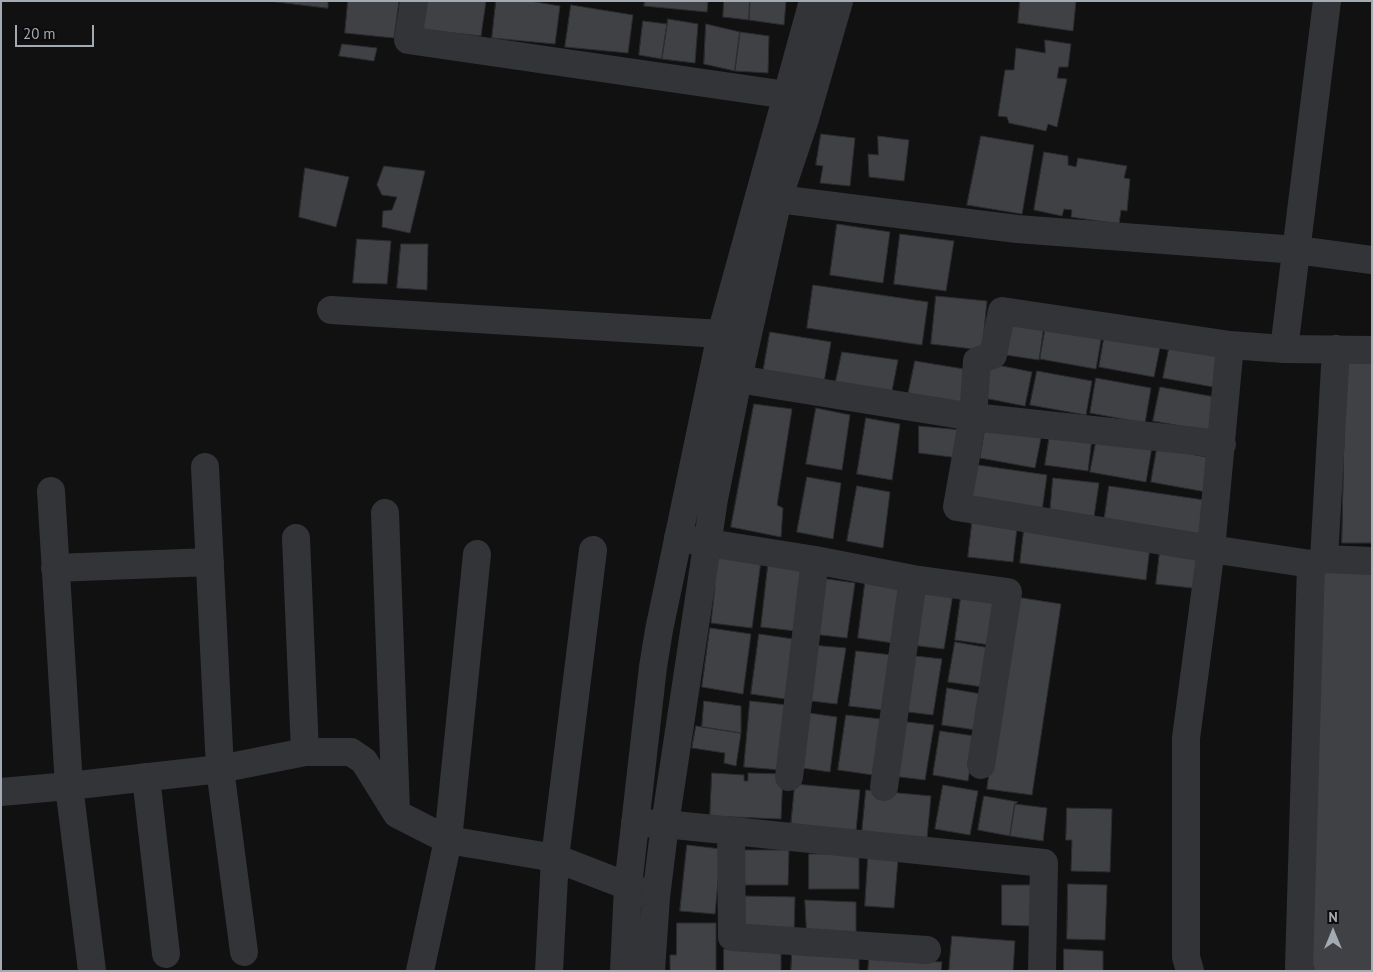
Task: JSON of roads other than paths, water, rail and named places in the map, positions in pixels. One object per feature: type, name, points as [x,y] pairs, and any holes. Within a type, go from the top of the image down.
[{"type":"street","points":[[414,1],[408,40],[787,95]]},
{"type":"street","points":[[624,971],[628,886],[654,660],[721,334],[813,1]]},
{"type":"street","points":[[651,971],[656,897],[665,824],[714,499],[738,379],[778,200],[805,120],[839,1]]},
{"type":"street","points":[[1284,348],[1327,1]]},
{"type":"street","points":[[778,200],[1017,229],[1297,250],[1372,260]]},
{"type":"street","points":[[331,310],[721,334]]},
{"type":"street","points":[[1372,350],[1230,345],[1002,311],[993,355],[977,361],[973,417],[957,507],[1211,549],[1317,561],[1372,561]]},
{"type":"street","points":[[1190,971],[1186,957],[1186,738],[1211,549],[1230,345]]},
{"type":"street","points":[[1301,971],[1317,561],[1336,349]]},
{"type":"street","points":[[738,379],[973,417],[1222,444]]},
{"type":"street","points":[[205,467],[220,769],[244,952]]},
{"type":"street","points":[[51,491],[69,786],[92,971]]},
{"type":"street","points":[[385,513],[397,814]]},
{"type":"street","points":[[296,538],[306,752]]},
{"type":"street","points":[[678,538],[815,560],[913,579],[1008,592],[981,765]]},
{"type":"street","points":[[548,971],[555,858],[593,550]]},
{"type":"street","points":[[420,971],[448,840],[477,554]]},
{"type":"street","points":[[790,777],[815,560]]},
{"type":"street","points":[[55,568],[210,562]]},
{"type":"street","points":[[884,787],[913,579]]},
{"type":"street","points":[[1,792],[220,769],[306,752],[351,752],[364,761],[397,814],[448,840],[555,858],[656,897]]},
{"type":"street","points":[[146,778],[166,954]]},
{"type":"street","points":[[635,823],[665,824],[1044,863],[1042,971]]},
{"type":"street","points":[[731,831],[732,938],[927,950]]}]
